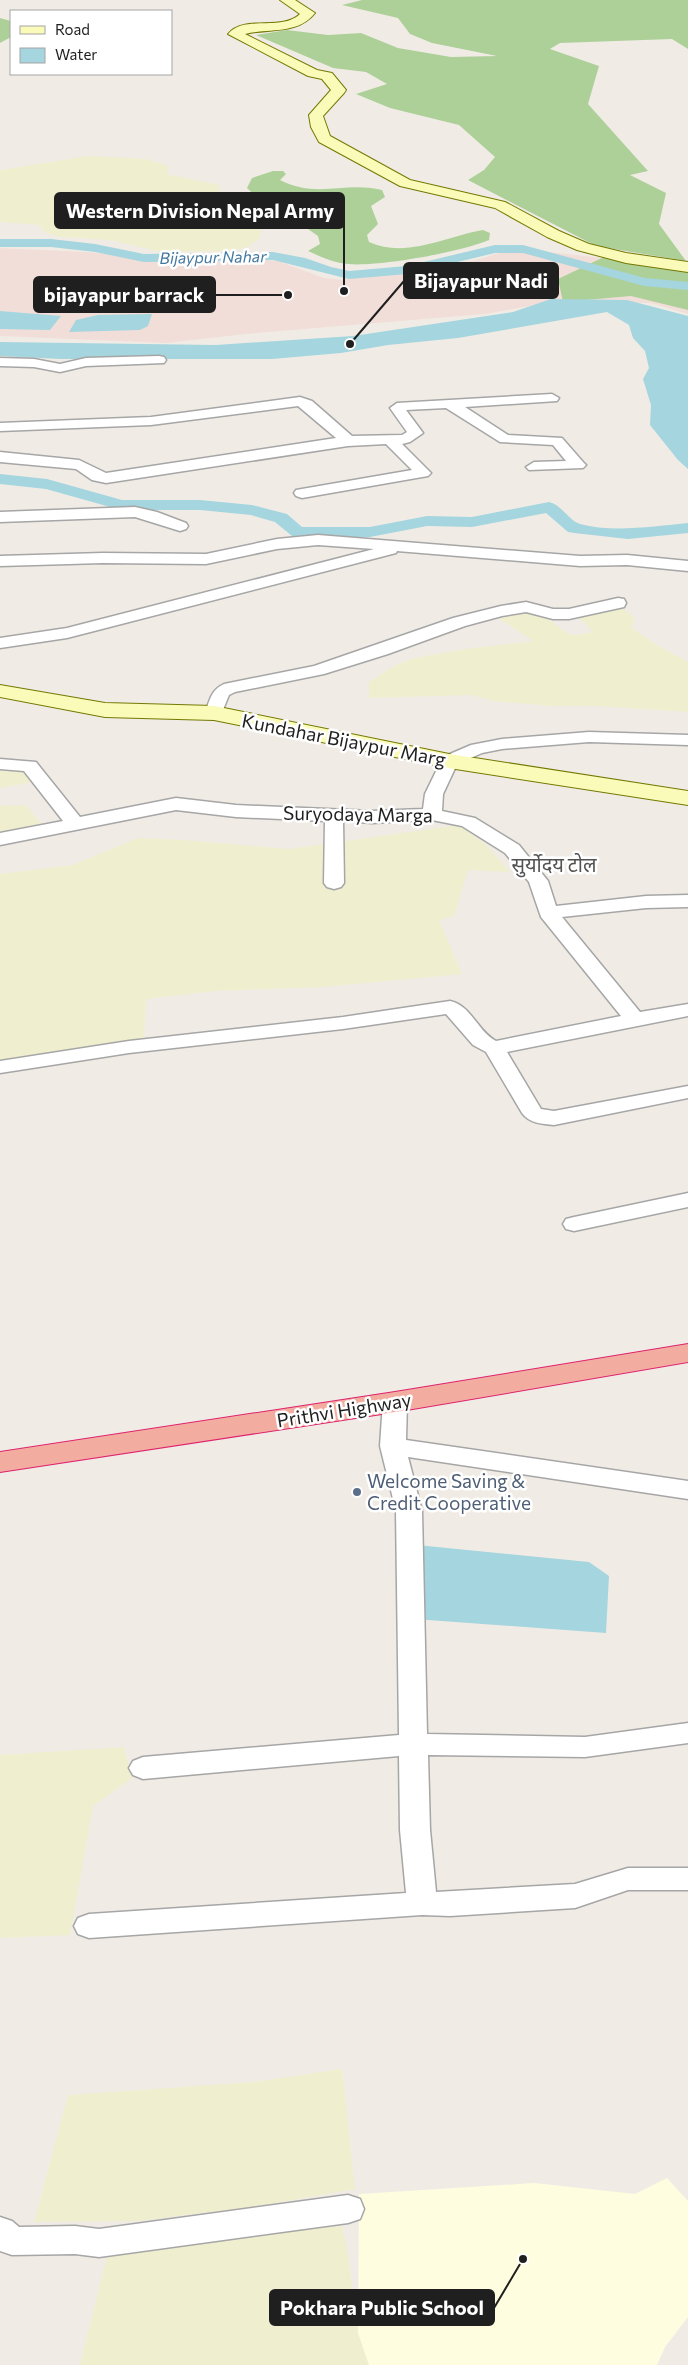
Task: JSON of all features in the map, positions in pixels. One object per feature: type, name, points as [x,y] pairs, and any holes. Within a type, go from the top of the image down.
[{"type":"highway","name":"Prithvi Highway","points":[[0,1462],[394,1402],[688,1353]]},
{"type":"main road","points":[[286,0],[305,10],[308,13],[306,16],[298,21],[284,25],[234,34],[313,73],[327,76],[339,90],[316,115],[318,127],[324,140],[406,183],[500,205],[553,234],[583,247],[626,258],[688,267]]},
{"type":"main road","name":"Kundahar Bijaypur Marg","points":[[0,691],[105,710],[126,709],[214,713],[449,761],[688,798]]},
{"type":"street","points":[[0,362],[34,363],[60,368],[86,362],[159,360]]},
{"type":"street","points":[[0,457],[79,465],[83,466],[96,478],[106,478],[348,441],[404,439],[416,433],[397,408],[448,403],[552,398]]},
{"type":"street","points":[[0,427],[151,421],[300,401],[307,404],[348,441]]},
{"type":"street","points":[[448,403],[505,439]]},
{"type":"street","points":[[487,439],[555,440],[578,465],[534,467]]},
{"type":"street","points":[[302,493],[423,473],[390,440]]},
{"type":"street","points":[[0,517],[135,512],[151,515],[180,526]]},
{"type":"street","points":[[0,559],[206,559],[295,540],[318,540],[580,562],[627,560],[688,566]]},
{"type":"street","points":[[0,643],[67,633],[402,547]]},
{"type":"street","points":[[214,713],[221,692],[230,688],[318,670],[382,650],[459,622],[501,610],[526,607],[553,614],[569,614],[618,603]]},
{"type":"street","points":[[432,814],[434,794],[449,761],[477,749],[502,744],[589,737],[688,740]]},
{"type":"street","points":[[0,764],[30,766],[75,824]]},
{"type":"street","name":"Suryodaya Marga","points":[[0,838],[176,804],[236,811],[372,817],[432,814],[468,822],[512,849],[538,881],[548,913],[635,1019]]},
{"type":"street","points":[[334,815],[334,883]]},
{"type":"street","points":[[548,913],[646,902],[688,901]]},
{"type":"street","points":[[0,1067],[129,1047],[343,1023],[450,1006],[460,1013],[480,1041],[486,1046],[494,1048],[688,1010]]},
{"type":"street","points":[[494,1048],[533,1113],[541,1117],[554,1118],[688,1092]]},
{"type":"street","points":[[574,1224],[688,1200]]},
{"type":"street","points":[[394,1402],[393,1446],[409,1511],[415,1830],[422,1903]]},
{"type":"street","points":[[393,1446],[688,1490]]},
{"type":"street","points":[[143,1768],[414,1744],[489,1747],[585,1747],[688,1733]]},
{"type":"street","points":[[89,1926],[422,1903],[450,1904],[575,1896],[628,1879],[688,1879]]},
{"type":"street","points":[[0,2231],[12,2241],[50,2242],[75,2240],[99,2243],[348,2209]]},
{"type":"shaded area","points":[[0,248],[85,252],[171,260],[207,256],[278,261],[324,278],[341,280],[473,261],[503,252],[531,250],[630,261],[688,271],[688,314],[651,303],[552,302],[485,314],[246,334],[166,343],[0,336]]},
{"type":"shaded area","points":[[667,2178],[688,2201],[688,2317],[665,2347],[657,2365],[363,2365],[358,2353],[359,2194],[534,2183],[635,2194]]},
{"type":"green space","points":[[362,0],[688,0],[688,49],[672,39],[560,43],[550,49],[599,66],[588,104],[648,171],[630,175],[666,193],[659,224],[686,261],[596,246],[468,180],[484,170],[495,157],[459,125],[390,108],[356,94],[387,84],[366,72],[333,68],[256,35],[287,30],[328,35],[361,33],[398,48],[451,57],[497,56],[432,43],[410,34],[398,18],[342,5]]},
{"type":"green space","points":[[0,18],[10,21],[10,38],[0,43]]},
{"type":"green space","points":[[88,156],[145,159],[166,165],[169,168],[166,174],[220,185],[218,190],[239,199],[258,211],[256,219],[261,225],[260,238],[248,247],[227,251],[161,252],[110,240],[60,237],[44,232],[39,225],[0,222],[0,170]]},
{"type":"green space","points":[[273,171],[283,171],[286,174],[280,180],[293,186],[319,189],[355,187],[382,190],[385,197],[371,206],[378,224],[367,235],[369,242],[383,247],[397,248],[426,245],[483,230],[490,233],[489,240],[459,249],[398,261],[348,264],[333,261],[308,251],[320,244],[318,236],[308,229],[279,218],[247,188],[252,178]]},
{"type":"green space","points":[[604,257],[688,270],[688,310],[631,296],[563,302],[558,279]]},
{"type":"green space","points":[[622,608],[635,618],[631,627],[655,644],[688,662],[688,712],[598,706],[551,706],[493,701],[472,695],[369,698],[369,682],[396,665],[415,658],[465,649],[534,641],[501,620],[500,614],[523,612],[534,614],[550,620],[565,632],[574,635],[590,633],[592,630],[579,618],[586,614]]},
{"type":"green space","points":[[0,768],[21,768],[32,782],[0,788]]},
{"type":"green space","points":[[26,805],[43,826],[0,832],[0,806]]},
{"type":"green space","points":[[459,825],[486,845],[510,872],[468,870],[454,916],[439,920],[462,974],[323,987],[215,991],[146,999],[144,1043],[0,1068],[0,874],[73,865],[138,838],[289,849]]},
{"type":"green space","points":[[124,1747],[132,1778],[93,1806],[70,1935],[0,1938],[0,1755]]},
{"type":"green space","points":[[342,2069],[355,2189],[252,2207],[137,2221],[34,2222],[68,2095],[254,2082]]},
{"type":"green space","points":[[342,2226],[348,2254],[358,2333],[369,2365],[80,2365],[108,2253],[174,2242]]},
{"type":"water","points":[[551,299],[627,300],[688,316],[688,469],[678,460],[650,425],[651,405],[643,379],[649,368],[645,351],[633,338],[629,325],[607,312],[458,338],[388,345],[341,353],[272,359],[61,359],[0,356],[0,342],[216,345],[353,336],[513,312]]},
{"type":"water","points":[[0,311],[61,316],[50,330],[0,329]]},
{"type":"water","points":[[152,314],[148,326],[140,330],[69,332],[76,320],[98,315]]},
{"type":"water","points":[[417,1545],[589,1562],[609,1576],[606,1633],[414,1619]]},
{"type":"waterway","name":"Bijaypur Nahar","points":[[0,243],[51,243],[95,248],[144,258],[273,256],[300,261],[328,271],[349,275],[407,270],[495,249],[523,249],[644,282],[688,286]]},
{"type":"waterway","points":[[0,479],[47,484],[121,505],[200,505],[252,510],[281,518],[298,532],[370,532],[427,521],[472,522],[549,507],[574,528],[628,534],[688,528]]},
{"type":"place","name":"Western Division Nepal Army","points":[[344,291]]},
{"type":"place","name":"bijayapur barrack","points":[[288,295]]},
{"type":"place","name":"Bijayapur Nadi","points":[[350,344]]},
{"type":"place","name":"Welcome Saving & Credit Cooperative","points":[[357,1492]]},
{"type":"place","name":"Pokhara Public School","points":[[523,2259]]},
{"type":"district","name":"सुर्योदय टोल","points":[[554,865]]}]
